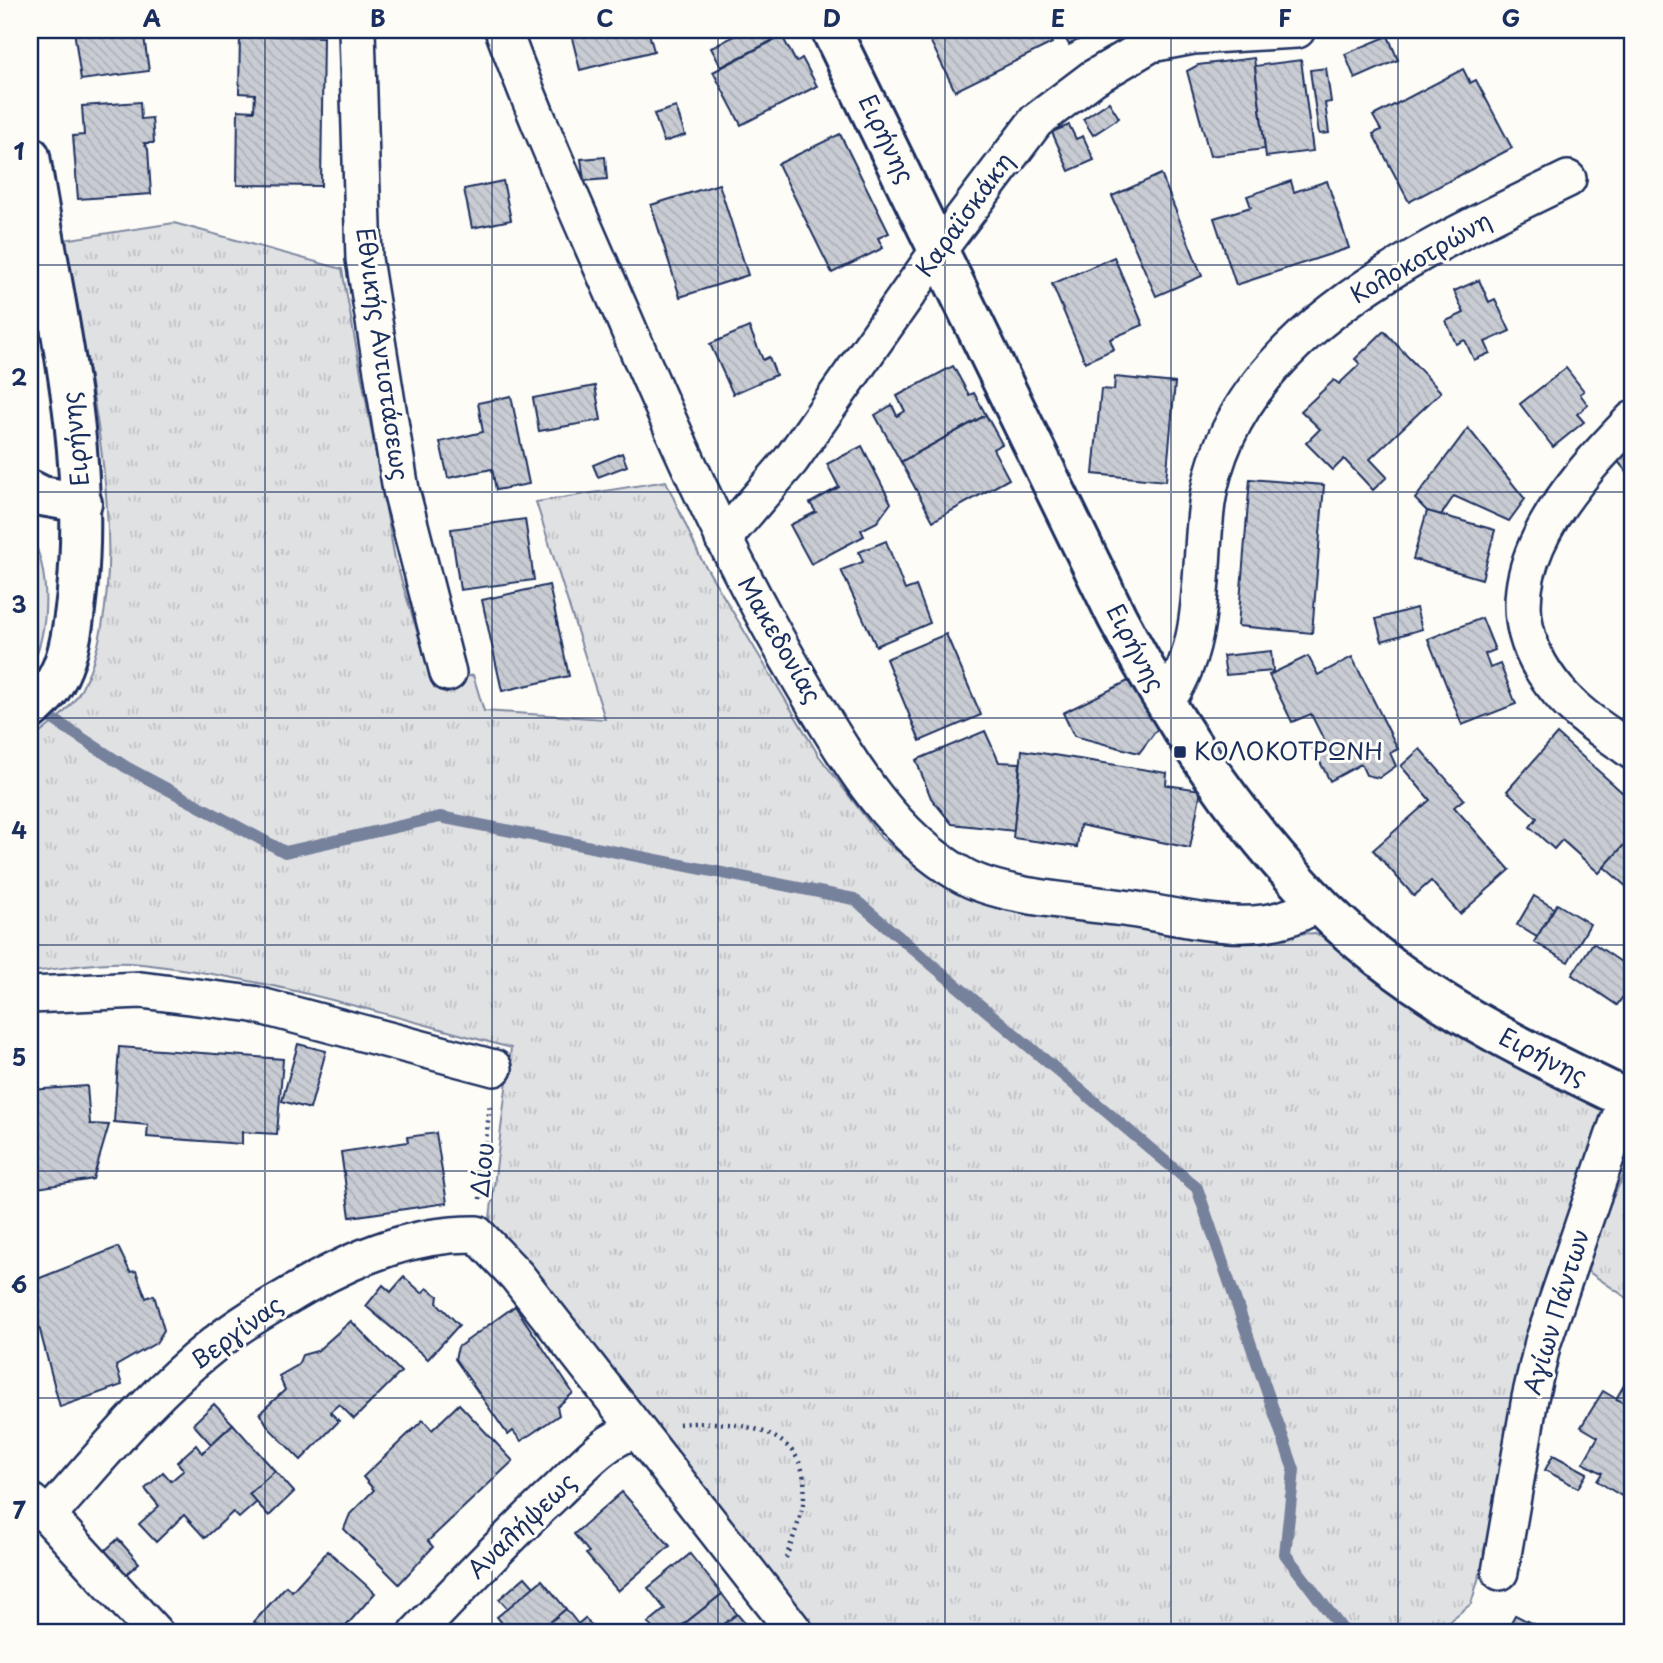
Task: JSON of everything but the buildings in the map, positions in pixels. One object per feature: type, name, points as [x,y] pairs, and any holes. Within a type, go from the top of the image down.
[{"type":"street","name":"Εθνικής Αντιστάσεως","points":[[357,30],[365,271],[401,490],[448,673]]},
{"type":"street","name":"Μακεδονίας","points":[[503,30],[536,115],[658,402],[723,539],[783,651],[859,774],[911,836],[959,874],[1010,890],[1236,924],[1290,919],[1320,902]]},
{"type":"street","name":"Ειρήνης","points":[[831,30],[940,248],[1098,578],[1165,703],[1245,817],[1320,902],[1371,951],[1445,1003],[1520,1046],[1630,1101]]},
{"type":"street","name":"Καραϊσκάκη","points":[[723,539],[791,460],[940,248],[1036,121],[1111,66],[1141,49],[1169,40],[1297,30]]},
{"type":"street","name":"Ειρήνης","points":[[30,156],[74,405],[82,503],[77,587],[66,662],[56,682],[36,706]]},
{"type":"street","name":"Κολοκοτρώνη","points":[[1165,703],[1180,683],[1196,624],[1208,501],[1214,472],[1231,431],[1255,391],[1303,337],[1366,287],[1425,251],[1568,179]]},
{"type":"street","points":[[1633,419],[1572,487],[1552,514],[1531,562],[1521,610],[1527,640],[1558,692],[1593,723],[1633,752]]},
{"type":"street","points":[[30,489],[42,496],[82,503]]},
{"type":"street","points":[[30,995],[141,990],[253,1004],[494,1068]]},
{"type":"street","name":"Αγίων Πάντων","points":[[1500,1572],[1526,1420],[1543,1342],[1630,1101]]},
{"type":"street","points":[[477,1234],[517,1276],[796,1633]]},
{"type":"street","name":"Βεργίνας","points":[[39,1508],[200,1356],[237,1328],[327,1273],[359,1258],[425,1239],[477,1234]]},
{"type":"street","name":"Αναλήψεως","points":[[417,1633],[511,1535],[584,1465],[617,1438],[636,1430]]},
{"type":"street","points":[[39,1508],[155,1633]]},
{"type":"path","name":"Δίου","points":[[477,1234],[494,1068]]},
{"type":"path","points":[[636,1430],[698,1423],[741,1426],[772,1437],[796,1456],[804,1482],[801,1509],[785,1561],[767,1597]]},
{"type":"green space","points":[[174,223],[342,269],[395,559],[434,687],[473,675],[484,711],[605,719],[536,502],[666,481],[700,557],[819,756],[881,838],[926,874],[954,890],[1278,937],[1302,933],[1320,935],[1378,983],[1434,1020],[1519,1068],[1608,1112],[1547,1272],[1524,1344],[1483,1563],[1471,1604],[1434,1633],[817,1633],[639,1408],[489,1226],[511,1048],[275,986],[179,969],[119,963],[30,972],[30,741],[66,711],[82,688],[99,641],[107,587],[108,528],[103,467],[95,405],[63,240]]},
{"type":"green space","points":[[30,533],[42,566],[45,601],[41,637],[30,670]]},
{"type":"green space","points":[[1633,1155],[1633,1302],[1586,1270],[1608,1208]]},
{"type":"waterway","points":[[36,708],[126,767],[285,852],[440,817],[854,899],[1197,1188],[1294,1470],[1285,1554],[1345,1633]]},
{"type":"place","name":"ΚΟΛΟΚΟΤΡΩΝΗ","points":[[1180,752]]}]
